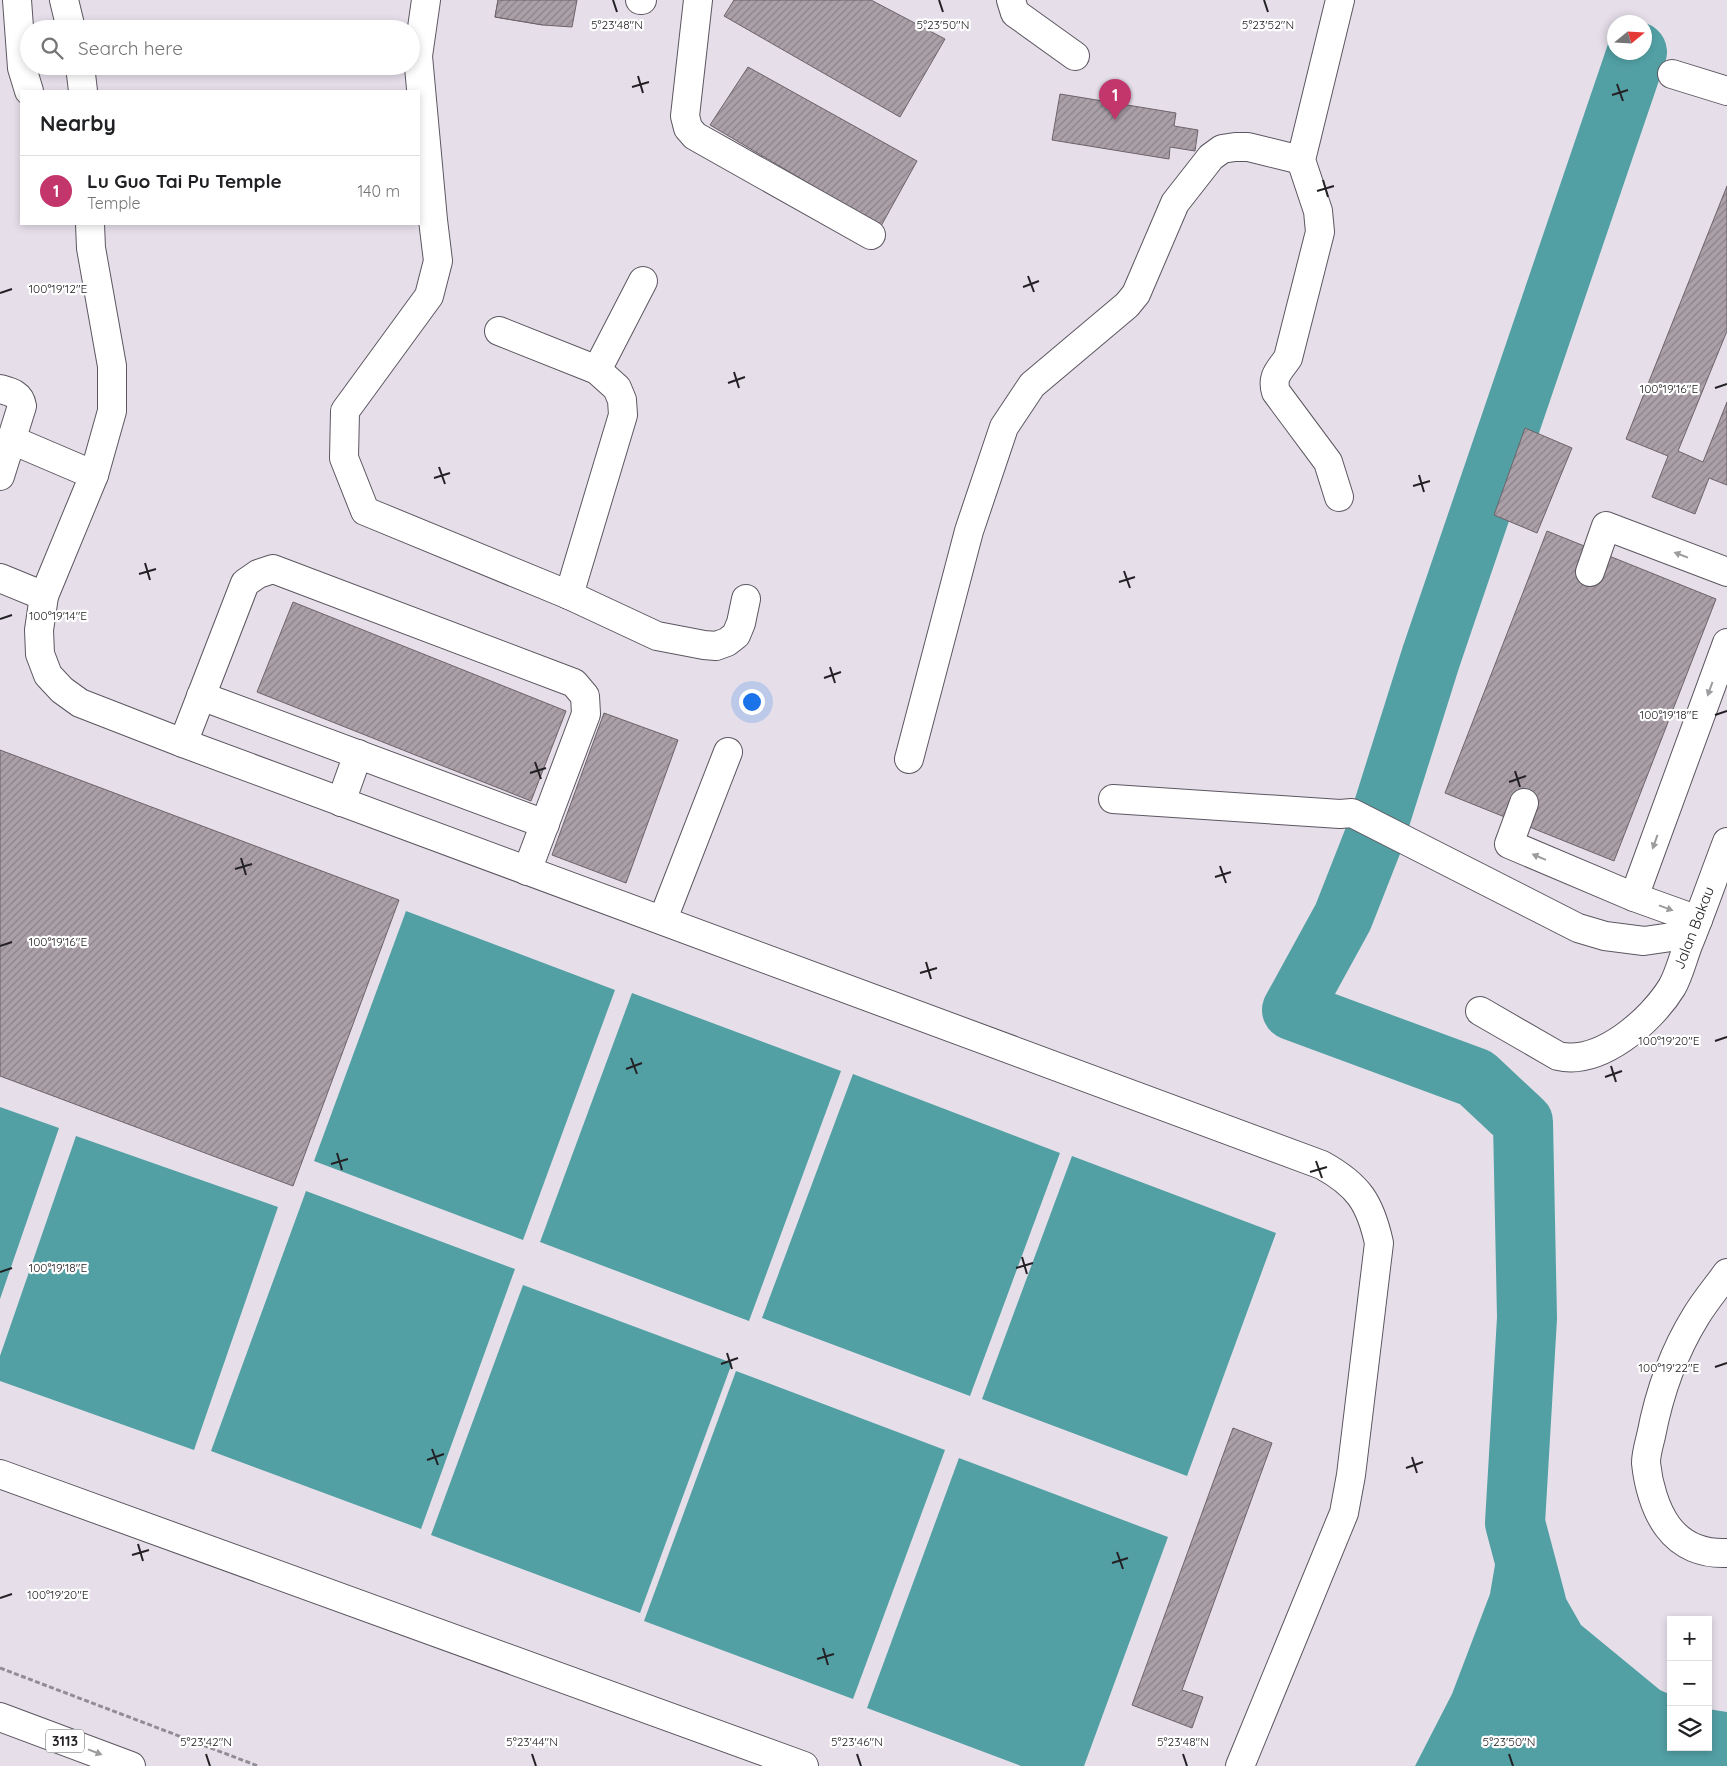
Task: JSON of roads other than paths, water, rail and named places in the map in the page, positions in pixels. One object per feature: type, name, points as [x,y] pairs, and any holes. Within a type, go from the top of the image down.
[{"type":"main road","points":[[17,0],[20,41]]},
{"type":"main road","points":[[64,0],[69,20]]},
{"type":"main road","points":[[420,42],[426,0]]},
{"type":"main road","points":[[698,0],[685,116],[688,128],[695,136],[871,235]]},
{"type":"main road","points":[[1011,0],[1016,13],[1075,56]]},
{"type":"main road","points":[[1339,497],[1328,462],[1276,392],[1273,383],[1276,375],[1288,358],[1320,232],[1318,210],[1301,160],[1340,0]]},
{"type":"main road","points":[[1672,74],[1727,90]]},
{"type":"main road","points":[[24,75],[29,90]]},
{"type":"main road","points":[[81,75],[84,90]]},
{"type":"main road","points":[[420,75],[438,261],[429,296],[345,410],[344,458],[365,511],[569,595],[657,636],[716,646],[727,642],[736,635],[742,624],[746,599]]},
{"type":"main road","points":[[909,759],[969,531],[1004,427],[1032,385],[1127,305],[1136,294],[1175,203],[1211,157],[1222,150],[1248,147],[1301,160]]},
{"type":"main road","points":[[82,225],[91,236],[112,366],[112,411],[94,475],[44,596],[39,630],[40,654],[48,675],[62,690],[80,703],[183,743],[527,871],[663,919],[1322,1165],[1341,1175],[1360,1193],[1374,1218],[1379,1243],[1351,1475],[1344,1513],[1240,1766]]},
{"type":"main road","points":[[597,370],[643,281]]},
{"type":"main road","points":[[499,332],[597,370],[617,388],[622,400],[623,415],[569,595]]},
{"type":"main road","points":[[0,388],[16,394],[21,399],[22,406],[0,476]]},
{"type":"main road","points":[[12,440],[94,475]]},
{"type":"main road","points":[[1590,572],[1606,526],[1727,572]]},
{"type":"main road","points":[[183,743],[245,583],[258,574],[273,570],[282,573],[574,683],[584,696],[586,714],[527,871]]},
{"type":"main road","points":[[0,578],[44,596]]},
{"type":"main road","points":[[1634,897],[1727,643]]},
{"type":"main road","points":[[201,696],[544,824]]},
{"type":"main road","points":[[663,919],[728,752]]},
{"type":"main road","points":[[341,802],[358,754]]},
{"type":"main road","points":[[1113,799],[1340,814],[1352,813],[1578,928],[1604,936],[1644,941],[1695,927]]},
{"type":"main road","points":[[1524,803],[1509,844],[1634,897],[1695,927]]},
{"type":"main road","name":"Jalan Bakau","points":[[1480,1011],[1558,1056],[1578,1057],[1610,1047],[1647,1020],[1672,987],[1727,842]]},
{"type":"main road","points":[[1727,1273],[1696,1316],[1675,1354],[1657,1406],[1646,1461],[1650,1483],[1660,1516],[1674,1535],[1691,1548],[1727,1553]]},
{"type":"main road","points":[[0,1474],[804,1766]]},
{"type":"main road","name":"3113","points":[[0,1717],[131,1766]]},
{"type":"water","points":[[406,911],[615,990],[523,1240],[314,1161]]},
{"type":"water","points":[[632,993],[841,1071],[749,1321],[540,1242]]},
{"type":"water","points":[[853,1074],[1060,1153],[970,1396],[762,1318]]},
{"type":"water","points":[[0,1107],[59,1128],[0,1299]]},
{"type":"water","points":[[76,1136],[278,1207],[194,1450],[0,1381],[0,1356]]},
{"type":"water","points":[[1072,1156],[1276,1233],[1187,1476],[982,1399]]},
{"type":"water","points":[[306,1191],[515,1269],[421,1529],[211,1451]]},
{"type":"water","points":[[523,1285],[732,1363],[640,1613],[431,1535]]},
{"type":"water","points":[[736,1371],[945,1450],[853,1699],[644,1621]]},
{"type":"water","points":[[959,1458],[1168,1537],[1084,1766],[1021,1766],[867,1708]]},
{"type":"water","points":[[1515,1523],[1528,1532],[1581,1625],[1660,1690],[1667,1693],[1667,1751],[1712,1751],[1712,1710],[1727,1712],[1727,1766],[1415,1766],[1452,1694],[1490,1594],[1502,1524]]},
{"type":"waterway","points":[[1536,1602],[1515,1523],[1527,1318],[1523,1122],[1476,1078],[1292,1010],[1343,917],[1374,838],[1431,657],[1634,60]]},
{"type":"place","name":"Lu Guo Tai Pu Temple","points":[[1115,120]]}]
